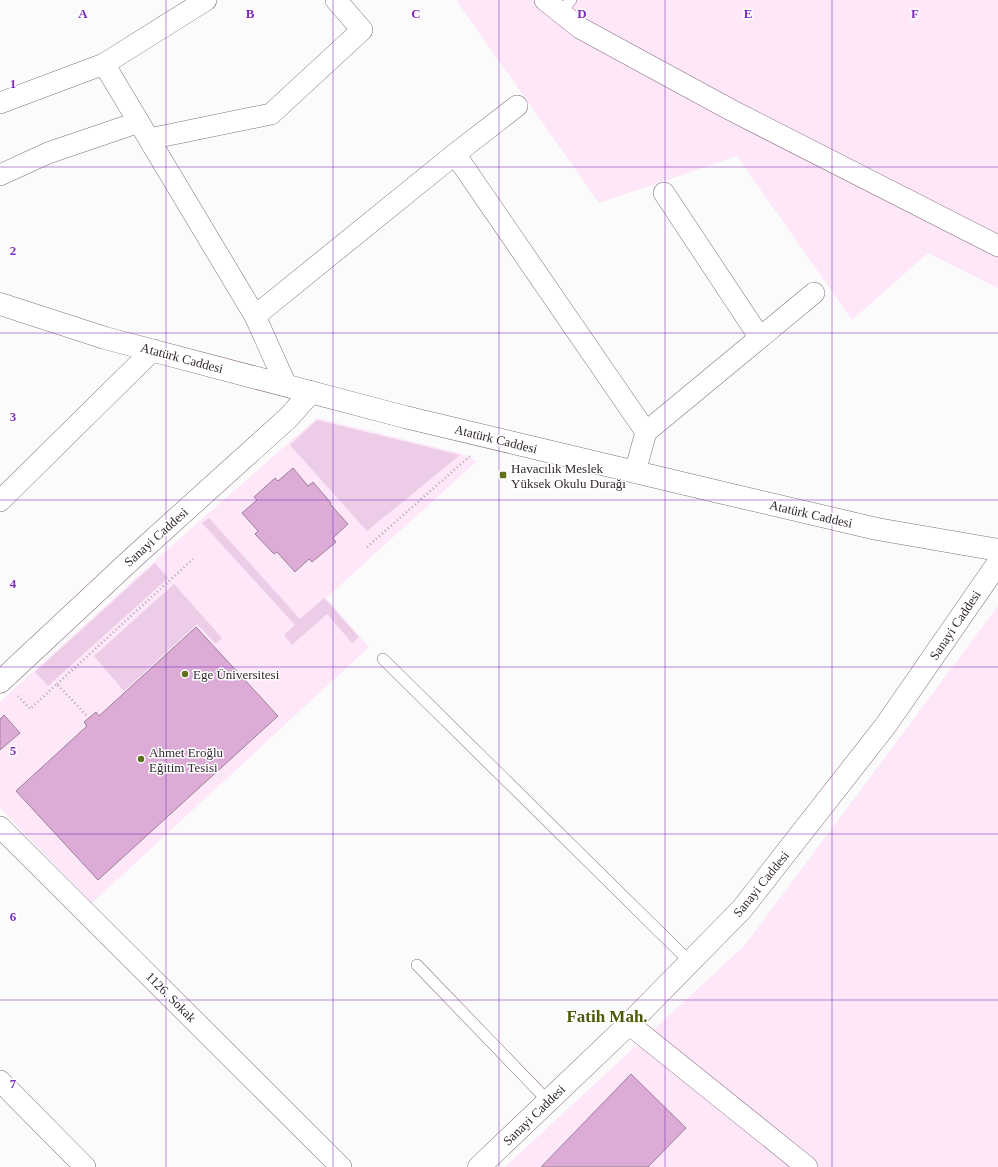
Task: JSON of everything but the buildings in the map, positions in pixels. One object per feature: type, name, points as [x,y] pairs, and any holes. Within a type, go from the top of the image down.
[{"type":"street","points":[[0,103],[104,64],[206,0]]},
{"type":"street","points":[[0,175],[48,154],[144,131],[271,114],[362,30],[336,0]]},
{"type":"street","points":[[559,4],[580,28],[731,110],[998,246]]},
{"type":"street","points":[[104,64],[255,316],[286,385]]},
{"type":"street","points":[[255,316],[455,154],[517,106]]},
{"type":"street","points":[[455,154],[646,432]]},
{"type":"street","points":[[664,193],[760,338]]},
{"type":"street","points":[[635,472],[646,432],[814,293]]},
{"type":"street","name":"Atatürk Caddesi","points":[[0,304],[105,338],[405,417],[878,529],[998,550]]},
{"type":"street","points":[[0,501],[153,350]]},
{"type":"street","name":"Sanayi Caddesi","points":[[1,680],[289,417],[311,392]]},
{"type":"street","name":"Sanayi Caddesi","points":[[479,1167],[629,1024],[742,909],[886,725],[998,563]]},
{"type":"street","name":"1126. Sokak","points":[[0,827],[341,1167]]},
{"type":"street","points":[[629,1024],[807,1167]]},
{"type":"street","points":[[0,1081],[85,1167]]},
{"type":"lane","points":[[383,659],[690,962]]},
{"type":"lane","points":[[417,965],[548,1101]]},
{"type":"path","points":[[367,547],[473,453]]},
{"type":"path","points":[[1,680],[30,709],[193,559]]},
{"type":"path","points":[[57,684],[88,718]]},
{"type":"shaded area","points":[[456,0],[998,0],[998,288],[928,253],[852,320],[737,156],[599,203]]},
{"type":"shaded area","name":"Ege Üniversitesi","points":[[317,418],[459,453],[477,461],[326,598],[369,647],[92,903],[0,808],[0,702],[161,555]]},
{"type":"shaded area","points":[[317,420],[460,455],[367,531],[290,445]]},
{"type":"shaded area","points":[[209,518],[300,619],[324,598],[359,637],[352,643],[327,614],[292,645],[284,635],[295,625],[202,523]]},
{"type":"shaded area","points":[[155,563],[168,578],[48,686],[35,672]]},
{"type":"shaded area","points":[[174,584],[222,638],[216,644],[197,624],[124,691],[94,656]]},
{"type":"shaded area","points":[[997,607],[998,1167],[505,1167],[745,945]]},
{"type":"place","name":"Havacılık Meslek Yüksek Okulu Durağı","points":[[503,475]]},
{"type":"place","name":"Ege Üniversitesi","points":[[185,674]]},
{"type":"place","name":"Ahmet Eroğlu Eğitim Tesisi","points":[[141,759]]},
{"type":"district","name":"Fatih Mah.","points":[[607,1016]]}]
